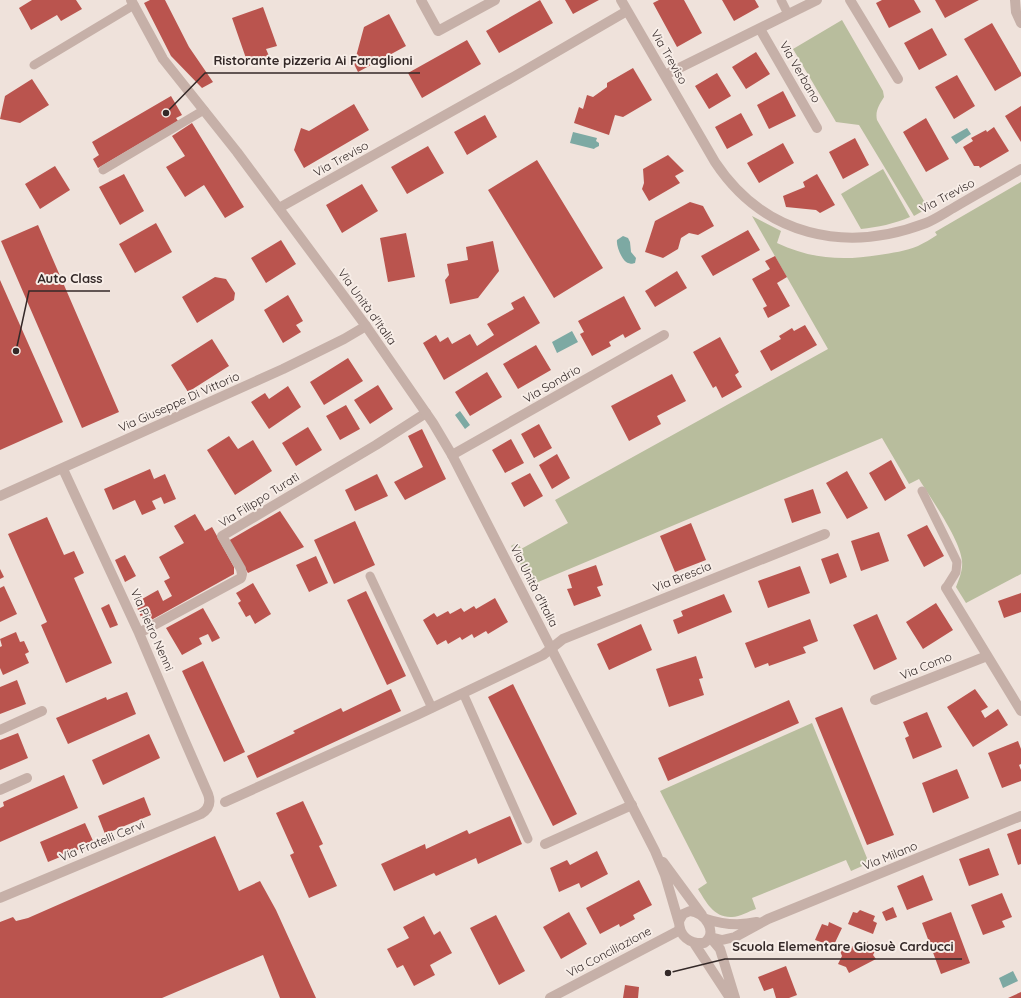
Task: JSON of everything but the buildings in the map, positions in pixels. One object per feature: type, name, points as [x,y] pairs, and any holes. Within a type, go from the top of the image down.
[{"type":"street","points":[[421,0],[438,31],[495,0]]},
{"type":"street","points":[[621,0],[627,11]]},
{"type":"street","points":[[665,75],[760,29],[815,0]]},
{"type":"street","points":[[850,0],[898,79]]},
{"type":"street","points":[[1015,0],[1016,12],[1020,21]]},
{"type":"street","name":"Via Unità d'Italia","points":[[133,2],[163,59],[279,208],[366,326],[426,413],[452,455],[655,851],[665,875],[680,926]]},
{"type":"street","name":"Via Treviso","points":[[279,208],[515,76],[627,11],[715,162],[726,178],[751,203],[762,211],[784,222],[807,231],[832,237],[852,238],[892,232],[927,223],[1021,169]]},
{"type":"street","name":"Via Verbano","points":[[760,29],[817,128]]},
{"type":"street","name":"Via Giuseppe Di Vittorio","points":[[0,496],[283,370],[366,326]]},
{"type":"street","name":"Via Sondrio","points":[[452,455],[664,335]]},
{"type":"street","name":"Via Filippo Turati","points":[[139,633],[241,578],[241,569],[222,536],[376,445],[426,413]]},
{"type":"street","name":"Via Pietro Nenni","points":[[63,468],[139,633],[208,794],[209,804]]},
{"type":"street","name":"Via Brescia","points":[[551,649],[562,639],[825,534]]},
{"type":"street","points":[[946,588],[986,656],[1021,711]]},
{"type":"street","points":[[224,802],[432,708],[543,655],[551,649]]},
{"type":"street","name":"Via Como","points":[[875,700],[986,656]]},
{"type":"street","points":[[0,730],[42,711]]},
{"type":"street","points":[[0,790],[27,778]]},
{"type":"street","name":"Via Fratelli Cervi","points":[[0,898],[202,814],[209,804]]},
{"type":"street","points":[[545,844],[632,805]]},
{"type":"street","name":"Via Milano","points":[[710,937],[722,940],[735,938],[768,919],[1021,816]]},
{"type":"street","name":"Via Unità d'Italia","points":[[655,851],[704,917]]},
{"type":"street","points":[[730,998],[694,943],[685,938],[680,926],[680,918],[686,912],[694,911],[704,917],[710,928],[710,937],[720,949],[735,998]]},
{"type":"street","name":"Via Milano","points":[[704,917],[718,923],[736,925],[768,919]]},
{"type":"street","name":"Via Conciliazione","points":[[550,998],[680,926]]},
{"type":"street","points":[[694,943],[704,943],[710,937]]},
{"type":"lane","points":[[781,0],[788,14]]},
{"type":"lane","points":[[34,65],[133,2]]},
{"type":"lane","points":[[103,170],[204,110]]},
{"type":"lane","points":[[922,491],[957,562],[956,572],[946,588]]},
{"type":"lane","points":[[370,576],[432,708]]},
{"type":"lane","points":[[463,693],[528,839]]},
{"type":"green space","points":[[842,20],[883,91],[884,97],[877,111],[877,120],[928,208],[914,216],[859,125],[836,122],[793,49]]},
{"type":"green space","points":[[883,169],[910,217],[886,225],[861,229],[841,194]]},
{"type":"green space","points":[[1021,182],[1021,574],[966,603],[956,587],[961,571],[962,561],[960,552],[951,531],[919,479],[909,484],[882,438],[531,585],[511,546],[518,542],[521,549],[568,523],[555,500],[828,349],[752,216],[781,231],[777,243],[790,248],[827,257],[865,257],[899,252],[918,246],[937,235],[935,232]]},
{"type":"green space","points":[[812,723],[869,863],[851,871],[846,860],[752,898],[756,909],[735,917],[720,915],[711,908],[698,889],[707,883],[660,791]]},
{"type":"water","points":[[967,128],[971,134],[956,144],[951,137]]},
{"type":"water","points":[[573,132],[597,138],[596,141],[599,143],[599,146],[594,149],[570,143]]},
{"type":"water","points":[[623,236],[628,238],[630,242],[631,252],[636,258],[635,263],[631,264],[626,262],[620,253],[617,246],[617,240]]},
{"type":"water","points":[[572,331],[578,342],[557,353],[552,342]]},
{"type":"water","points":[[460,411],[470,425],[465,429],[455,415]]},
{"type":"water","points":[[1013,971],[1018,981],[1003,988],[999,978]]},
{"type":"place","name":"Ristorante pizzeria Ai Faraglioni","points":[[166,113]]},
{"type":"place","name":"Auto Class","points":[[16,351]]},
{"type":"place","name":"Scuola Elementare Giosuè Carducci","points":[[668,973]]}]
